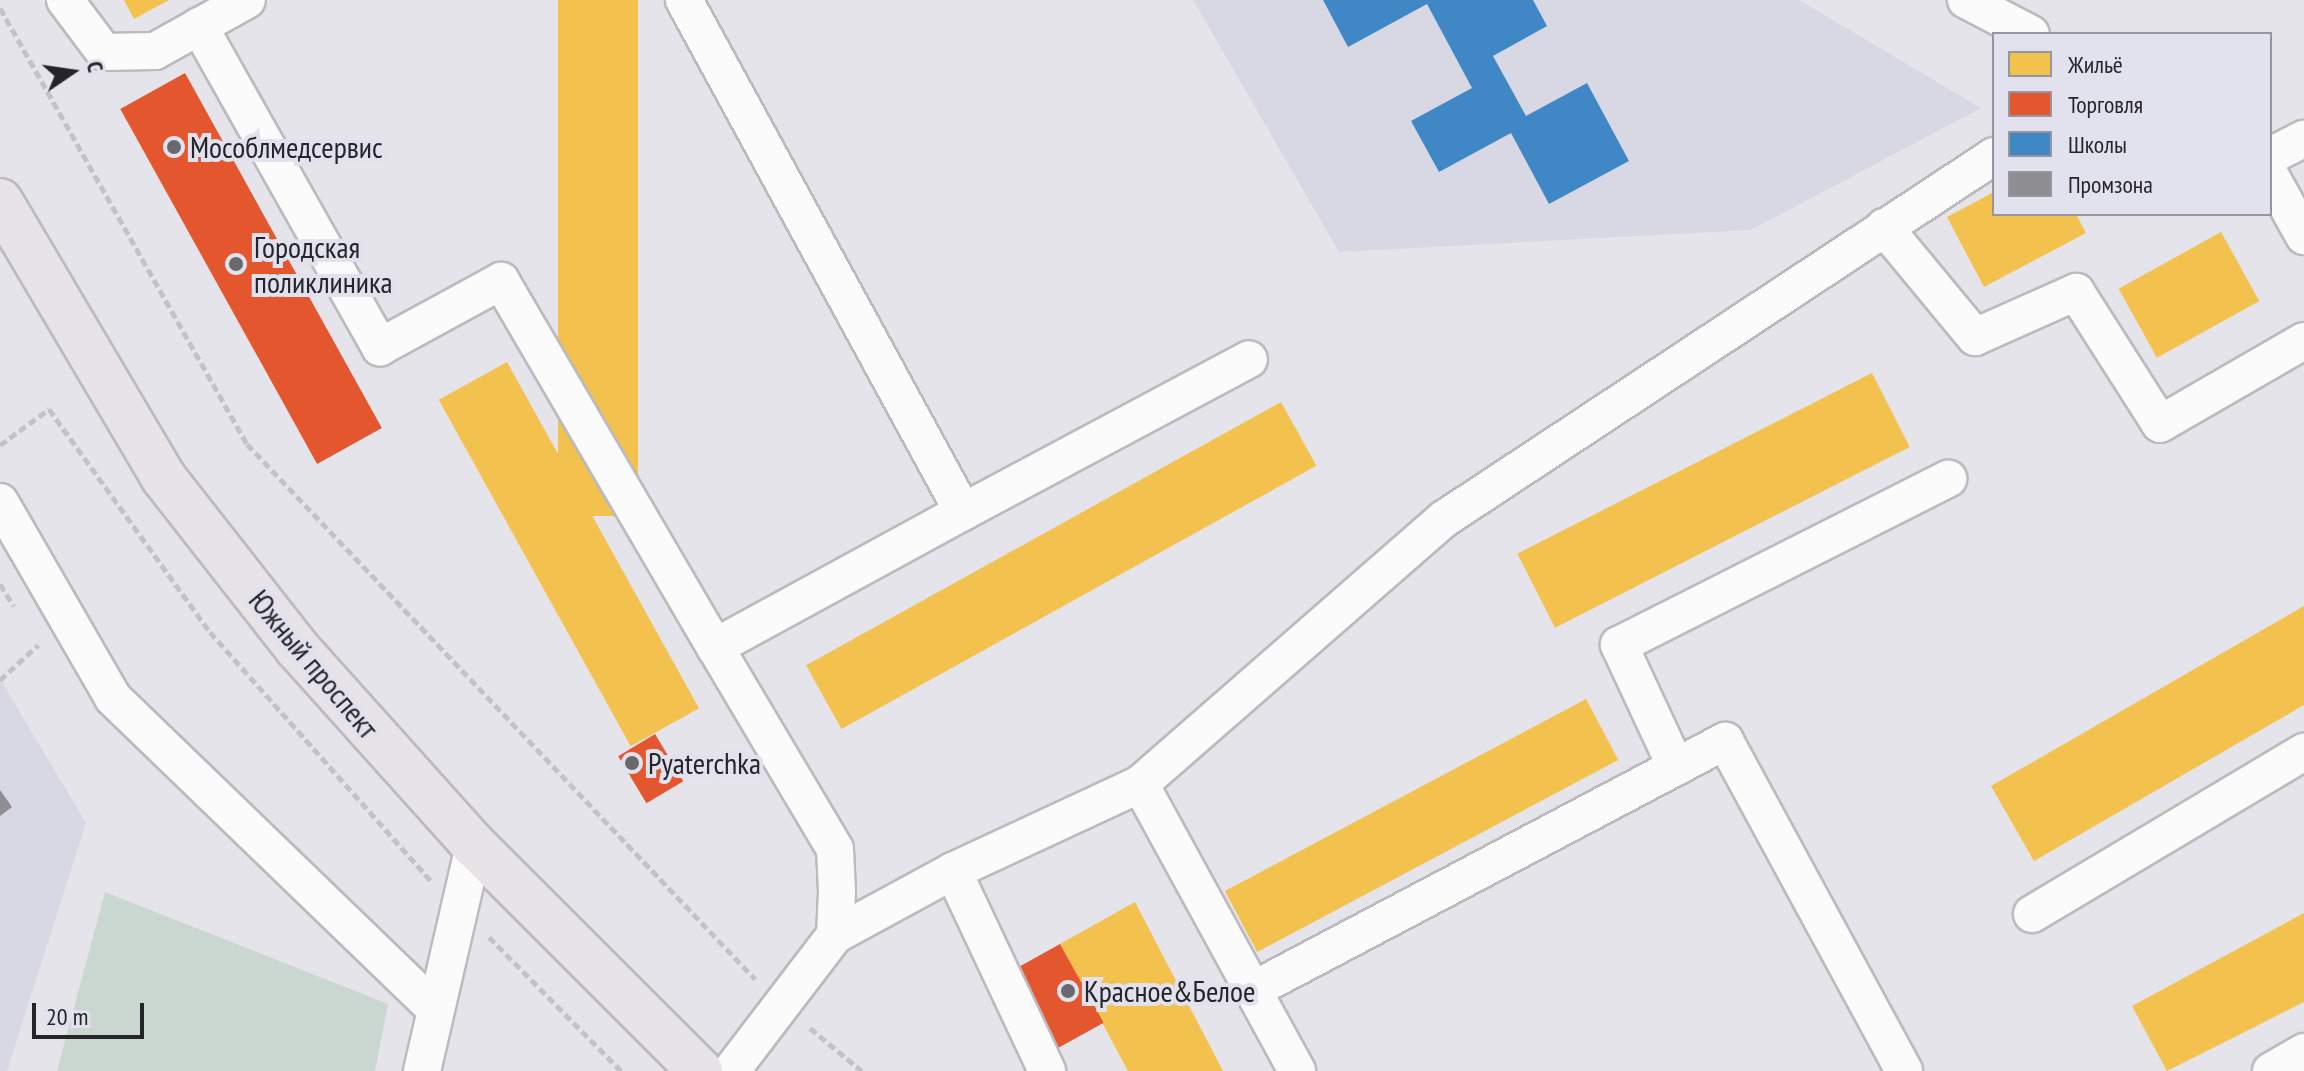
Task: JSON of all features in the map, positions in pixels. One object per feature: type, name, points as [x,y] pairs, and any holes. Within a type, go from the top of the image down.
[{"type":"main road","name":"Южный проспект","points":[[0,201],[163,477],[297,648],[474,845],[700,1071]]},
{"type":"lane","points":[[65,0],[104,52],[155,51],[247,0]]},
{"type":"lane","points":[[684,0],[963,512]]},
{"type":"lane","points":[[1966,0],[2027,32]]},
{"type":"lane","points":[[199,26],[380,347],[501,281],[835,849],[835,935]]},
{"type":"lane","points":[[2272,155],[2304,139]]},
{"type":"lane","points":[[731,1071],[835,935],[953,871],[1140,784],[1444,519],[1992,157]]},
{"type":"lane","points":[[2272,179],[2304,236]]},
{"type":"lane","points":[[1884,227],[1975,337],[2076,292],[2160,424],[2303,343]]},
{"type":"lane","points":[[715,647],[1249,359]]},
{"type":"lane","points":[[1676,767],[1619,645],[1948,479]]},
{"type":"lane","points":[[0,502],[113,698],[434,1008]]},
{"type":"lane","points":[[1253,990],[1725,741],[1890,1066]]},
{"type":"lane","points":[[2032,914],[2304,752]]},
{"type":"lane","points":[[1140,784],[1297,1071]]},
{"type":"lane","points":[[422,1071],[434,1008],[474,845]]},
{"type":"lane","points":[[953,871],[1047,1071]]},
{"type":"lane","points":[[2271,1071],[2304,1052]]},
{"type":"path","points":[[0,8],[247,444],[780,1004],[862,1071]]},
{"type":"path","points":[[0,445],[49,409],[210,632],[400,853],[461,908],[621,1071]]},
{"type":"path","points":[[0,584],[16,610]]},
{"type":"path","points":[[0,680],[40,649],[32,636]]},
{"type":"shaded area","points":[[1193,0],[1799,0],[1981,108],[1751,230],[1339,252]]},
{"type":"shaded area","points":[[0,679],[86,823],[7,1071],[0,1071]]},
{"type":"shaded area","points":[[105,892],[388,1004],[375,1071],[57,1071]]},
{"type":"building: Жильё","points":[[124,0],[169,0],[134,19]]},
{"type":"building: Жильё","points":[[558,0],[638,0],[638,516],[558,516]]},
{"type":"building: Жильё","points":[[1992,193],[1992,216],[2077,216],[2086,233],[1984,287],[1947,217]]},
{"type":"building: Жильё","points":[[2221,232],[2259,301],[2157,358],[2119,289]]},
{"type":"building: Жильё","points":[[507,362],[699,708],[631,746],[439,400]]},
{"type":"building: Жильё","points":[[1872,373],[1910,447],[1555,628],[1517,554]]},
{"type":"building: Жильё","points":[[1281,402],[1316,466],[841,729],[806,665]]},
{"type":"building: Жильё","points":[[2304,606],[2304,705],[2034,861],[1991,786]]},
{"type":"building: Жильё","points":[[1586,699],[1618,760],[1257,952],[1225,891]]},
{"type":"building: Жильё","points":[[1135,902],[1223,1071],[1128,1071],[1060,944]]},
{"type":"building: Жильё","points":[[2304,913],[2304,1002],[2167,1071],[2132,1006]]},
{"type":"building: Торговля","points":[[185,73],[382,428],[317,464],[120,109]]},
{"type":"building: Торговля","points":[[655,734],[683,781],[646,803],[618,756]]},
{"type":"building: Торговля","points":[[1060,944],[1104,1023],[1048,1054],[1004,975]]},
{"type":"building: Школы","points":[[1323,0],[1533,0],[1547,26],[1493,56],[1526,116],[1587,83],[1629,161],[1549,204],[1511,133],[1439,172],[1411,121],[1472,88],[1427,4],[1348,47]]},
{"type":"building: Промзона","points":[[0,790],[12,807],[0,816]]},
{"type":"place","name":"Мособлмедсервис","points":[[174,147]]},
{"type":"place","name":"Городская поликлиника","points":[[236,264]]},
{"type":"place","name":"Pyaterchka","points":[[632,763]]},
{"type":"place","name":"Красное&Белое","points":[[1068,991]]}]
